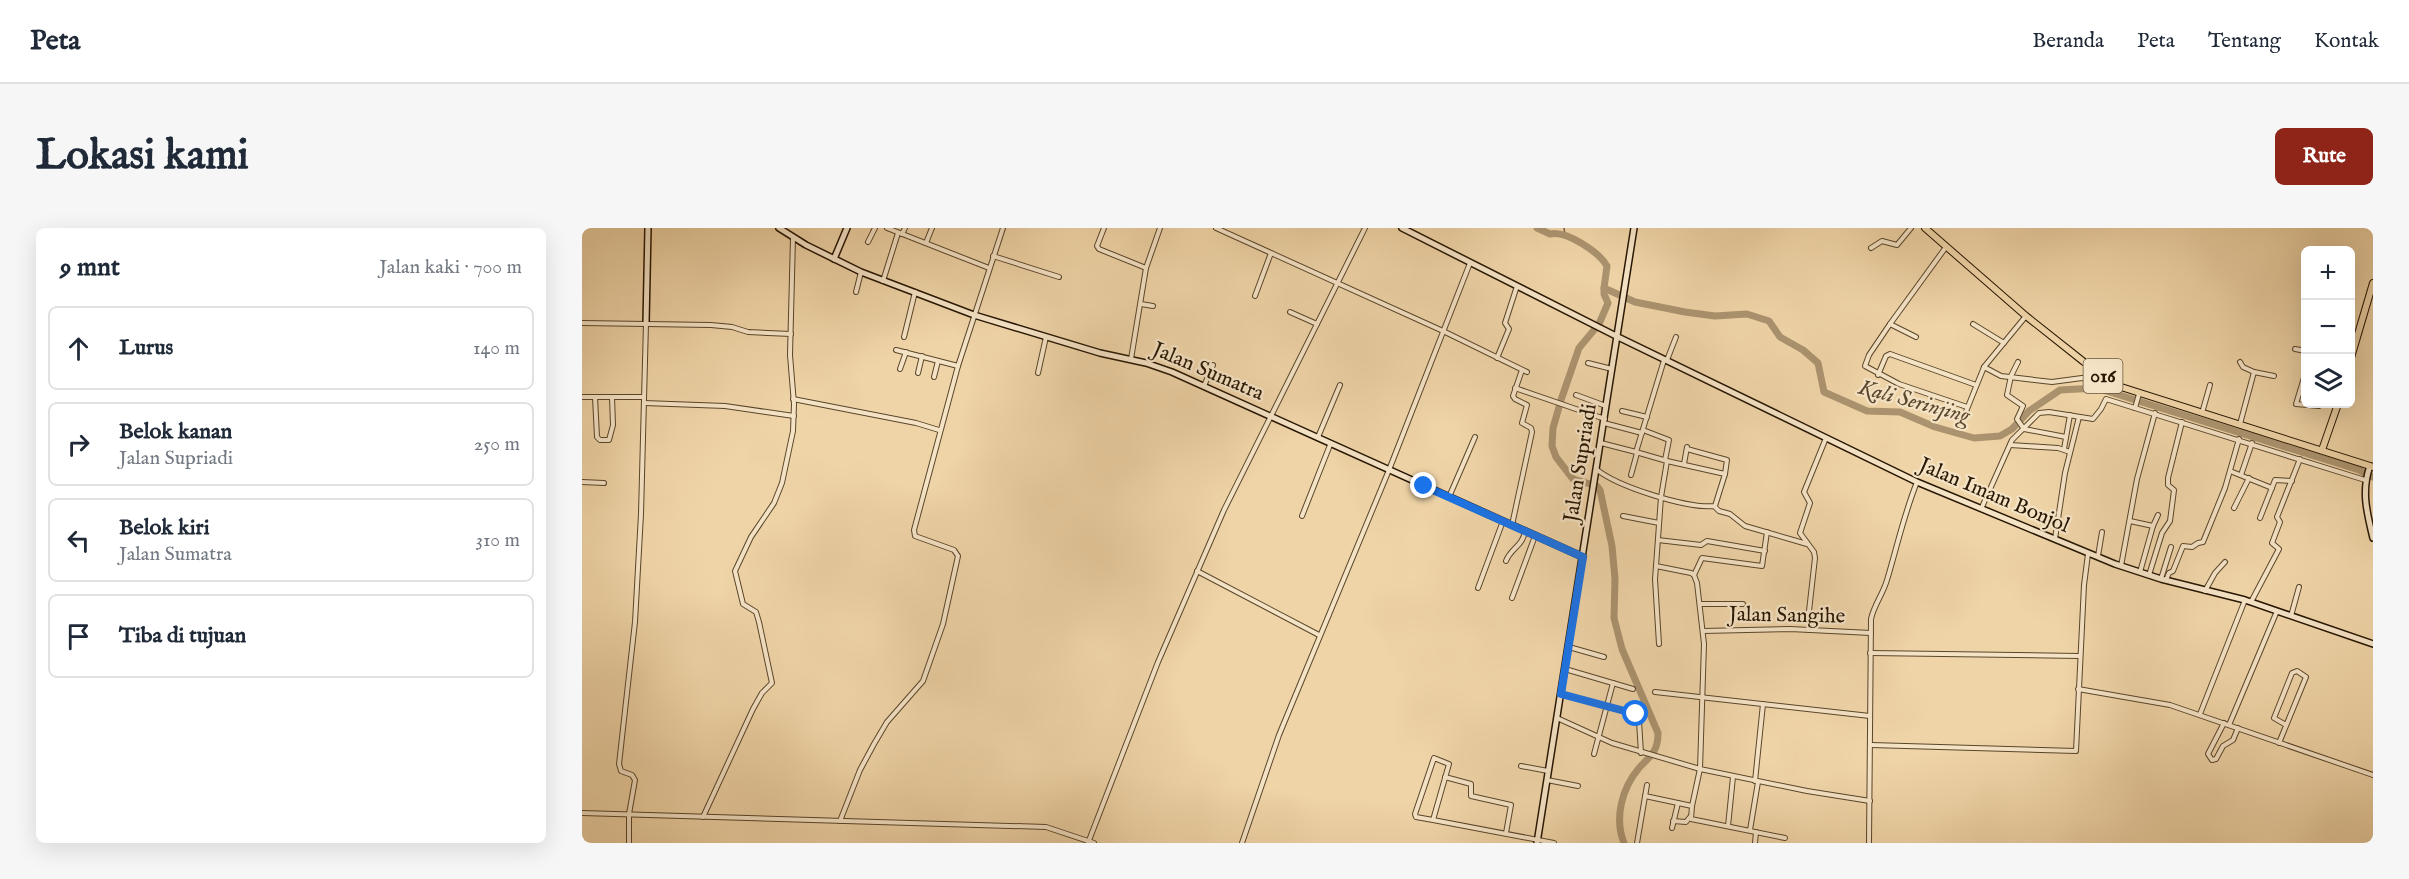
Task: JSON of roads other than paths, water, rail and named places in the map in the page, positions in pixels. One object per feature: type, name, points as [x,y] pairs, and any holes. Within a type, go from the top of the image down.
[{"type":"main road","points":[[646,323],[648,228]]},
{"type":"main road","name":"Jalan Sumatra","points":[[779,228],[861,272],[974,315],[1172,372],[1583,557]]},
{"type":"main road","points":[[834,259],[847,228]]},
{"type":"main road","name":"Jalan Imam Bonjol","points":[[1402,228],[1618,337],[1917,482],[2121,566],[2164,580],[2248,601],[2373,644]]},
{"type":"main road","name":"Jalan Supriadi","points":[[1538,841],[1634,228]]},
{"type":"main road","name":"016","points":[[1925,228],[2026,316],[2118,386],[2139,395],[2202,412],[2322,450],[2370,468]]},
{"type":"main road","points":[[2352,354],[2373,283]]},
{"type":"main road","points":[[2322,450],[2337,408]]},
{"type":"main road","points":[[2370,468],[2366,479],[2364,499],[2373,535]]},
{"type":"street","points":[[868,242],[875,228]]},
{"type":"street","points":[[887,228],[989,268]]},
{"type":"street","points":[[883,281],[900,234],[905,228]]},
{"type":"street","points":[[926,243],[932,228]]},
{"type":"street","points":[[840,821],[860,770],[887,722],[923,681],[944,624],[958,556],[954,550],[915,536],[914,530],[929,479],[939,430],[1003,228]]},
{"type":"street","points":[[1104,228],[1097,246],[1099,249],[1146,268]]},
{"type":"street","points":[[1131,359],[1146,268],[1161,228]]},
{"type":"street","points":[[1216,228],[1443,331],[1525,371],[1515,388],[1514,398],[1527,405],[1522,425],[1531,428],[1532,432],[1512,525]]},
{"type":"street","points":[[582,813],[1046,826],[1090,842],[1158,662],[1224,510],[1365,228]]},
{"type":"street","points":[[1871,248],[1882,241],[1897,245],[1911,228]]},
{"type":"street","points":[[703,817],[753,709],[762,693],[772,683],[756,612],[744,605],[740,599],[735,572],[751,537],[774,503],[782,483],[791,444],[795,416],[791,334],[793,237]]},
{"type":"street","points":[[1946,247],[1890,324],[1865,364],[1866,368],[1878,375],[1967,407]]},
{"type":"street","points":[[1255,296],[1271,253]]},
{"type":"street","points":[[993,256],[1059,277]]},
{"type":"street","points":[[1242,843],[1271,754],[1389,470],[1470,263]]},
{"type":"street","points":[[856,292],[861,272]]},
{"type":"street","points":[[1497,358],[1509,329],[1505,323],[1517,286]]},
{"type":"street","points":[[904,337],[915,292]]},
{"type":"street","points":[[1141,304],[1153,306]]},
{"type":"street","points":[[1290,312],[1317,324]]},
{"type":"street","points":[[1963,419],[1984,368],[2026,316]]},
{"type":"street","points":[[629,843],[629,814],[635,780],[632,775],[621,771],[618,764],[635,622],[641,514],[646,323]]},
{"type":"street","points":[[582,324],[711,325],[748,332],[791,334]]},
{"type":"street","points":[[1890,324],[1916,337]]},
{"type":"street","points":[[1973,324],[2004,343]]},
{"type":"street","points":[[1038,373],[1046,337]]},
{"type":"street","points":[[1631,475],[1647,417],[1676,337]]},
{"type":"street","points":[[2295,349],[2301,350]]},
{"type":"street","points":[[896,350],[958,366]]},
{"type":"street","points":[[900,369],[906,352]]},
{"type":"street","points":[[1878,375],[1886,356],[1890,354],[1976,385]]},
{"type":"street","points":[[918,373],[922,356]]},
{"type":"street","points":[[934,377],[938,361]]},
{"type":"street","points":[[2019,362],[2011,376],[2007,395],[2023,406],[2018,421],[2024,429],[2066,437]]},
{"type":"street","points":[[2240,362],[2243,367],[2254,372],[2274,376]]},
{"type":"street","points":[[1588,363],[1613,369]]},
{"type":"street","points":[[1204,386],[1214,365]]},
{"type":"street","points":[[1984,368],[2001,376],[2052,382],[2082,378],[2094,381]]},
{"type":"street","points":[[2240,424],[2254,372]]},
{"type":"street","points":[[1317,438],[1340,385]]},
{"type":"street","points":[[2202,412],[2210,385]]},
{"type":"street","points":[[1515,388],[1604,421],[1669,440],[1661,497],[1655,579],[1659,644]]},
{"type":"street","points":[[2301,388],[2296,404],[2301,405]]},
{"type":"street","points":[[1576,395],[1607,406]]},
{"type":"street","points":[[2136,406],[2139,395]]},
{"type":"street","points":[[582,397],[725,405],[795,416]]},
{"type":"street","points":[[595,397],[597,437],[600,440],[609,440],[613,425],[612,397]]},
{"type":"street","points":[[793,399],[916,423],[939,430]]},
{"type":"street","points":[[1982,507],[2014,437],[2042,411],[2093,418],[2101,410],[2106,399],[2136,406],[2366,479]]},
{"type":"street","points":[[1622,411],[1647,417]]},
{"type":"street","points":[[2121,566],[2137,478],[2155,413]]},
{"type":"street","points":[[2064,449],[2070,415]]},
{"type":"street","points":[[2055,539],[2063,483],[2079,417]]},
{"type":"street","points":[[2149,575],[2162,533],[2172,513],[2174,490],[2168,485],[2168,478],[2181,422]]},
{"type":"street","points":[[1449,497],[1475,437]]},
{"type":"street","points":[[1809,630],[1815,558],[1814,552],[1800,533],[1810,503],[1804,492],[1826,438]]},
{"type":"street","points":[[2164,580],[2173,571],[2183,546],[2192,547],[2204,542],[2239,439]]},
{"type":"street","points":[[1601,443],[1725,474]]},
{"type":"street","points":[[2241,475],[2252,443]]},
{"type":"street","points":[[1302,516],[1330,445]]},
{"type":"street","points":[[2010,445],[2064,449],[2070,452]]},
{"type":"street","points":[[1684,464],[1687,448],[1727,460],[1715,507]]},
{"type":"street","points":[[2200,714],[2248,601],[2279,549],[2272,543],[2280,522],[2278,514],[2300,459]]},
{"type":"street","points":[[1596,469],[1615,482],[1661,497],[1715,507],[1719,511],[1734,516],[1741,524],[1808,544]]},
{"type":"street","points":[[2230,471],[2272,488]]},
{"type":"street","points":[[2234,508],[2249,478]]},
{"type":"street","points":[[2260,518],[2276,479],[2292,481]]},
{"type":"street","points":[[582,482],[604,483]]},
{"type":"street","points":[[1869,843],[1870,653],[1874,606],[1886,582],[1898,533],[1917,482]]},
{"type":"street","points":[[2140,572],[2158,515]]},
{"type":"street","points":[[1623,516],[1659,523]]},
{"type":"street","points":[[1478,588],[1503,521]]},
{"type":"street","points":[[2130,521],[2153,526]]},
{"type":"street","points":[[1506,561],[1510,551],[1522,542],[1525,531]]},
{"type":"street","points":[[1673,820],[1686,822],[1690,817],[1700,769],[1703,631],[1694,575],[1701,558],[1762,566],[1767,532]]},
{"type":"street","points":[[2098,557],[2103,532]]},
{"type":"street","points":[[1512,598],[1535,536]]},
{"type":"street","points":[[1658,540],[1699,545],[1707,542],[1765,551]]},
{"type":"street","points":[[2164,580],[2171,547]]},
{"type":"street","points":[[1871,745],[2076,751],[2079,656],[2088,554]]},
{"type":"street","points":[[2205,591],[2215,573],[2225,562]]},
{"type":"street","points":[[1656,566],[1694,575]]},
{"type":"street","points":[[1197,571],[1319,635]]},
{"type":"street","points":[[2291,616],[2299,587]]},
{"type":"street","points":[[1700,604],[1743,604]]},
{"type":"street","points":[[2238,728],[2233,740],[2223,746],[2216,759],[2212,760],[2208,754],[2227,724],[2277,611]]},
{"type":"street","name":"Jalan Sangihe","points":[[1703,631],[1752,628],[1871,633]]},
{"type":"street","points":[[1569,647],[1604,657]]},
{"type":"street","points":[[1870,653],[2079,656]]},
{"type":"street","points":[[1565,669],[1633,689]]},
{"type":"street","points":[[2279,743],[2306,677],[2297,671],[2292,674],[2274,718],[2286,725]]},
{"type":"street","points":[[1594,754],[1613,683]]},
{"type":"street","points":[[2078,688],[2170,705],[2373,775]]},
{"type":"street","points":[[1655,692],[1870,716]]},
{"type":"street","points":[[1561,694],[1636,714],[1639,721],[1641,753]]},
{"type":"street","points":[[1750,830],[1763,704]]},
{"type":"street","points":[[1557,718],[1600,738],[1641,753],[1700,769],[1756,782],[1870,801]]},
{"type":"street","points":[[1433,820],[1448,763],[1432,758],[1415,816],[1433,820],[1506,833],[1538,841],[1554,843]]},
{"type":"street","points":[[1521,765],[1549,771]]},
{"type":"street","points":[[1445,777],[1471,783],[1472,796],[1510,805],[1506,833]]},
{"type":"street","points":[[1728,826],[1733,777]]},
{"type":"street","points":[[1548,780],[1578,786]]},
{"type":"street","points":[[1637,842],[1647,785]]},
{"type":"street","points":[[1645,796],[1692,806]]},
{"type":"street","points":[[1672,828],[1678,803]]},
{"type":"street","points":[[1690,817],[1785,838]]},
{"type":"street","points":[[1755,843],[1756,832]]},
{"type":"waterway","name":"Kali Serinjing","points":[[1537,228],[1550,234],[1565,235],[1590,249],[1607,266],[1604,288],[1635,302],[1715,316],[1747,314],[1769,321],[1780,337],[1803,350],[1818,363],[1824,392],[1867,411],[1900,412],[1935,427],[1974,438],[2000,436],[2012,429],[2029,411],[2060,390],[2097,388],[2359,470],[2373,477]]},
{"type":"waterway","name":"Kali Serinjing","points":[[1564,228],[1565,235]]},
{"type":"waterway","points":[[1604,288],[1608,303],[1599,324],[1579,348],[1553,428],[1552,446],[1556,457],[1573,479],[1597,486],[1600,490],[1612,546],[1615,579],[1614,618],[1622,649],[1658,733],[1655,749],[1633,776],[1624,794],[1620,814],[1624,843]]}]
